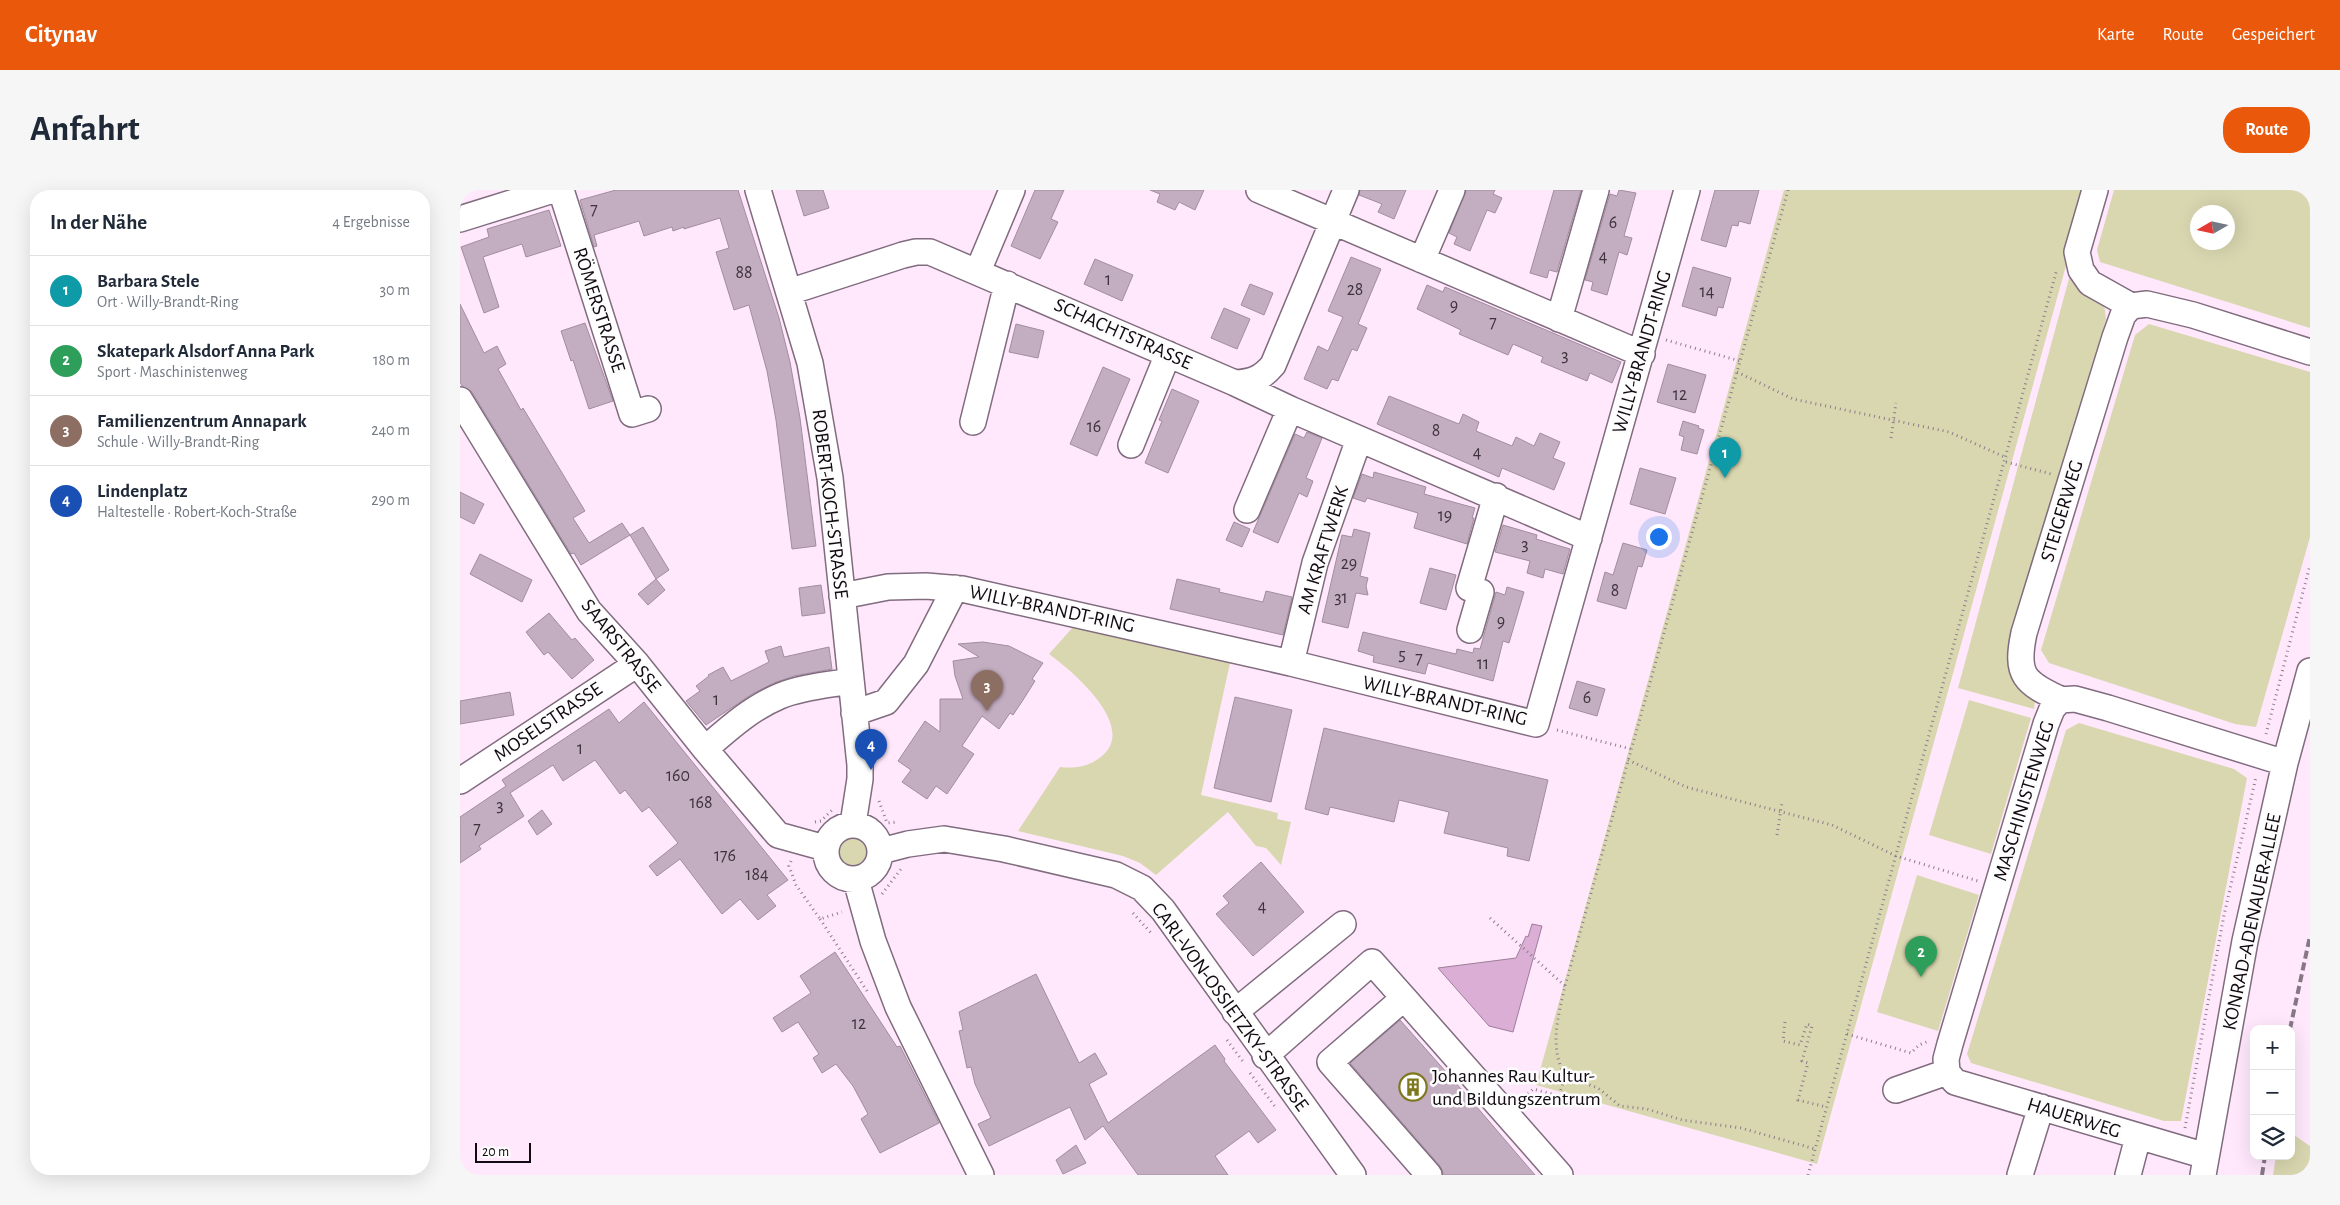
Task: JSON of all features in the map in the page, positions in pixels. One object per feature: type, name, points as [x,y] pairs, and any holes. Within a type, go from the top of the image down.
[{"type":"street","points":[[460,220],[552,190]]},
{"type":"street","name":"RÖMERSTRASSE","points":[[561,190],[632,414],[648,409]]},
{"type":"street","name":"ROBERT-KOCH-STRASSE","points":[[758,190],[810,363],[830,478],[860,765],[868,799],[853,824]]},
{"type":"street","points":[[978,271],[1012,190]]},
{"type":"street","points":[[1259,190],[1559,319],[1644,344]]},
{"type":"street","points":[[1235,383],[1248,383],[1262,377],[1273,365],[1346,190]]},
{"type":"street","points":[[1422,260],[1452,190]]},
{"type":"street","points":[[1559,319],[1596,190]]},
{"type":"street","name":"WILLY-BRANDT-RING","points":[[842,596],[888,587],[955,588],[1004,597],[1536,724],[1688,190]]},
{"type":"street","points":[[2095,190],[2078,252],[2081,270],[2090,283],[2131,306],[2147,304],[2192,315],[2310,352]]},
{"type":"street","name":"SCHACHTSTRASSE","points":[[789,292],[916,252],[930,252],[1235,383]]},
{"type":"street","points":[[973,422],[1007,284]]},
{"type":"street","name":"STEIGERWEG","points":[[2061,700],[2030,682],[2021,669],[2019,655],[2024,633],[2115,337],[2123,315],[2131,306]]},
{"type":"street","points":[[1131,445],[1168,354]]},
{"type":"street","points":[[1235,383],[1290,409],[1496,496],[1589,538]]},
{"type":"street","name":"SAARSTRASSE","points":[[460,400],[589,612],[637,664],[705,749],[778,835],[825,848]]},
{"type":"street","points":[[1248,510],[1290,409]]},
{"type":"street","name":"AM KRAFTWERK","points":[[1291,664],[1315,563],[1359,439]]},
{"type":"street","points":[[1470,630],[1481,592],[1469,588],[1496,496]]},
{"type":"street","points":[[854,713],[886,702],[916,664],[955,588]]},
{"type":"street","name":"MOSELSTRASSE","points":[[460,781],[637,664]]},
{"type":"street","name":"KONRAD-ADENAUER-ALLEE","points":[[2204,1166],[2245,941],[2285,763],[2310,671]]},
{"type":"street","points":[[705,749],[741,718],[780,696],[814,687],[851,681]]},
{"type":"street","name":"MASCHINISTENWEG","points":[[1947,1072],[1946,1059],[1950,1044],[2046,724],[2052,709],[2061,700],[2075,699],[2108,708],[2285,763]]},
{"type":"street","points":[[853,824],[866,828],[876,838],[881,850],[878,864],[869,875],[856,880],[844,879],[833,872],[826,861],[825,848],[830,836],[840,828],[853,824]]},
{"type":"street","name":"CARL-VON-OSSIETZKY-STRASSE","points":[[881,850],[944,838],[1004,849],[1116,876],[1142,888],[1163,910],[1265,1056],[1352,1175]]},
{"type":"street","points":[[856,880],[873,941],[898,1007],[981,1175]]},
{"type":"street","points":[[1235,1012],[1343,924]]},
{"type":"street","points":[[1265,1056],[1372,962],[1560,1175]]},
{"type":"street","points":[[1404,998],[1330,1062],[1429,1175]]},
{"type":"street","points":[[1896,1090],[1947,1072]]},
{"type":"street","name":"HAUERWEG","points":[[1947,1072],[1955,1082],[2138,1137],[2204,1166]]},
{"type":"street","points":[[2020,1175],[2041,1108]]},
{"type":"street","points":[[2128,1175],[2138,1137]]},
{"type":"path","points":[[1788,190],[1565,986],[1556,1023],[1556,1051],[1558,1063],[1565,1076],[1598,1088],[1620,1106],[1647,1109],[1682,1120],[1741,1128],[1815,1149]]},
{"type":"path","points":[[1808,1175],[2058,267]]},
{"type":"path","points":[[1644,344],[1740,361]]},
{"type":"path","points":[[1737,372],[1794,399],[1949,432],[2006,460],[2072,480]]},
{"type":"path","points":[[1892,438],[1896,403]]},
{"type":"path","points":[[1536,724],[1631,750]]},
{"type":"path","points":[[1628,760],[1686,787],[1832,825],[1896,856],[1998,886]]},
{"type":"path","points":[[868,799],[841,794],[832,810],[821,821],[806,825],[789,866],[796,885],[869,994]]},
{"type":"path","points":[[1777,836],[1782,802]]},
{"type":"path","points":[[820,919],[878,902],[888,883],[904,867]]},
{"type":"path","points":[[1131,910],[1154,938]]},
{"type":"path","points":[[1490,918],[1545,970],[1565,986]]},
{"type":"path","points":[[1785,1022],[1783,1041],[1800,1046],[1806,1024],[1812,1026],[1802,1061],[1808,1063],[1798,1100],[1826,1107]]},
{"type":"path","points":[[1222,1033],[1279,1112]]},
{"type":"path","points":[[1847,1034],[1911,1053],[1919,1045],[1930,1040],[1950,1044]]},
{"type":"path","points":[[1542,1092],[1559,1096],[1565,1076]]},
{"type":"shaded area","points":[[1784,190],[2087,190],[1817,1164],[1536,1085]]},
{"type":"shaded area","points":[[2114,190],[2310,190],[2310,328],[2100,262],[2097,250]]},
{"type":"shaded area","points":[[2071,271],[2104,303],[2106,319],[2007,652],[2015,677],[2035,701],[2034,709],[1958,688]]},
{"type":"shaded area","points":[[2149,324],[2310,372],[2310,537],[2256,727],[2235,724],[2049,663],[2041,650],[2135,335]]},
{"type":"shaded area","points":[[1074,626],[1230,663],[1201,795],[1278,813],[1277,819],[1291,822],[1281,865],[1266,848],[1256,846],[1228,812],[1156,875],[1140,863],[1123,856],[1018,831],[1060,767],[1072,768],[1094,762],[1103,755],[1111,743],[1112,729],[1107,714],[1097,699],[1072,672],[1049,654]]},
{"type":"shaded area","points":[[1969,700],[2031,718],[1991,854],[1929,835]]},
{"type":"shaded area","points":[[2079,723],[2234,769],[2247,778],[2181,1121],[2164,1121],[1971,1063],[1967,1054],[2066,730]]},
{"type":"shaded area","points":[[853,836],[859,837],[864,841],[868,846],[868,858],[864,863],[859,867],[853,868],[847,867],[842,863],[838,858],[837,852],[838,846],[842,841],[847,837]]},
{"type":"shaded area","points":[[1917,875],[1979,895],[1938,1031],[1877,1012]]},
{"type":"shaded area","points":[[1532,924],[1542,926],[1513,1032],[1489,1026],[1438,968],[1516,958],[1526,936],[1528,937]]},
{"type":"shaded area","points":[[2295,1136],[2310,1146],[2310,1175],[2273,1175],[2275,1160],[2295,1160]]},
{"type":"building","points":[[616,190],[738,190],[779,318],[790,362],[800,418],[816,546],[792,549],[776,420],[767,371],[749,305],[734,310],[716,252],[729,248],[720,218],[684,229],[684,227],[673,231],[672,227],[644,236],[639,221],[594,235],[597,246],[594,247],[580,200]]},
{"type":"building","points":[[796,190],[823,190],[829,208],[804,216]]},
{"type":"building","points":[[1035,190],[1064,190],[1051,219],[1058,222],[1040,259],[1011,246]]},
{"type":"building","points":[[1150,190],[1204,190],[1195,210],[1179,202],[1175,210],[1157,202],[1160,194]]},
{"type":"building","points":[[1360,190],[1406,190],[1394,219],[1378,212],[1382,204],[1359,195]]},
{"type":"building","points":[[1466,190],[1495,190],[1493,194],[1502,198],[1495,213],[1487,210],[1470,251],[1454,244],[1457,237],[1449,233]]},
{"type":"building","points":[[1554,190],[1581,190],[1557,272],[1549,270],[1547,278],[1530,273]]},
{"type":"building","points":[[1619,190],[1636,193],[1624,236],[1632,238],[1627,255],[1619,252],[1607,295],[1591,290],[1593,282],[1585,280],[1610,194],[1617,196]]},
{"type":"building","points":[[1715,190],[1759,190],[1750,224],[1739,221],[1738,226],[1732,225],[1726,247],[1701,240]]},
{"type":"building","points":[[549,210],[561,246],[526,257],[522,244],[483,257],[499,307],[484,313],[461,247],[489,237],[487,229]]},
{"type":"building","points":[[1351,257],[1381,269],[1358,324],[1367,328],[1357,351],[1352,349],[1338,381],[1332,379],[1327,389],[1304,379],[1318,346],[1328,351],[1343,317],[1328,311]]},
{"type":"building","points":[[1095,259],[1133,275],[1122,301],[1084,284]]},
{"type":"building","points":[[1693,267],[1731,278],[1723,308],[1718,307],[1716,316],[1682,306]]},
{"type":"building","points":[[1250,284],[1273,293],[1264,315],[1241,305]]},
{"type":"building","points":[[1427,285],[1443,292],[1445,287],[1621,362],[1612,383],[1590,373],[1587,381],[1541,362],[1543,357],[1513,344],[1508,355],[1459,334],[1461,330],[1417,309]]},
{"type":"building","points":[[460,304],[484,353],[497,346],[506,364],[498,369],[521,410],[523,408],[585,511],[573,518],[589,543],[622,523],[630,535],[581,565],[574,553],[571,554],[472,392],[462,386],[460,382]]},
{"type":"building","points":[[1224,308],[1250,319],[1237,349],[1211,338]]},
{"type":"building","points":[[585,323],[613,401],[589,409],[561,331]]},
{"type":"building","points":[[1016,324],[1044,331],[1038,358],[1009,352]]},
{"type":"building","points":[[1668,364],[1706,375],[1695,413],[1657,402]]},
{"type":"building","points":[[1103,367],[1130,379],[1097,456],[1070,444]]},
{"type":"building","points":[[1172,389],[1199,401],[1168,473],[1145,463],[1162,421],[1159,420]]},
{"type":"building","points":[[1389,396],[1459,424],[1463,414],[1479,422],[1476,431],[1512,446],[1516,437],[1534,446],[1540,433],[1560,442],[1553,458],[1565,463],[1554,490],[1502,468],[1499,477],[1377,424]]},
{"type":"building","points":[[1683,421],[1699,426],[1698,428],[1704,430],[1697,454],[1681,450],[1684,437],[1679,435]]},
{"type":"building","points":[[1307,432],[1322,438],[1306,478],[1313,481],[1307,497],[1299,493],[1278,543],[1253,532],[1295,434],[1304,438]]},
{"type":"building","points":[[1640,468],[1676,478],[1665,514],[1630,504]]},
{"type":"building","points":[[1374,472],[1426,487],[1424,494],[1475,508],[1467,544],[1414,528],[1418,513],[1367,498],[1365,502],[1353,498],[1362,474],[1373,478]]},
{"type":"building","points":[[460,492],[484,504],[474,524],[460,517]]},
{"type":"building","points":[[1234,522],[1250,529],[1242,547],[1226,540]]},
{"type":"building","points":[[1503,525],[1537,535],[1536,539],[1570,549],[1563,574],[1545,569],[1543,578],[1527,573],[1530,561],[1495,552]]},
{"type":"building","points":[[643,527],[669,570],[656,579],[630,535]]},
{"type":"building","points":[[1354,529],[1370,533],[1360,576],[1368,578],[1366,586],[1368,595],[1356,593],[1348,628],[1322,622],[1342,535],[1352,537]]},
{"type":"building","points":[[1623,543],[1647,550],[1642,567],[1638,566],[1626,609],[1597,601],[1605,572],[1613,575]]},
{"type":"building","points":[[480,554],[532,580],[522,602],[470,574]]},
{"type":"building","points":[[1430,568],[1456,575],[1446,610],[1420,603]]},
{"type":"building","points":[[656,579],[665,590],[648,605],[638,594]]},
{"type":"building","points":[[1177,579],[1220,589],[1219,592],[1263,602],[1266,591],[1292,597],[1283,635],[1170,609]]},
{"type":"building","points":[[821,585],[825,613],[802,616],[799,588]]},
{"type":"building","points":[[1507,587],[1524,592],[1509,643],[1503,641],[1493,681],[1428,663],[1425,674],[1373,662],[1374,656],[1358,651],[1363,632],[1456,654],[1457,649],[1473,653],[1474,648],[1480,649],[1496,592],[1505,595]]},
{"type":"building","points":[[549,613],[572,640],[575,638],[594,660],[572,679],[548,652],[544,655],[526,632]]},
{"type":"building","points":[[983,642],[1009,646],[1043,663],[1032,679],[1035,681],[1013,715],[1010,713],[999,729],[982,716],[962,746],[974,754],[947,794],[936,786],[927,799],[902,782],[911,770],[898,761],[925,721],[940,732],[940,699],[963,699],[955,676],[953,661],[979,657],[958,644]]},
{"type":"building","points":[[781,646],[784,657],[829,647],[832,669],[794,676],[774,683],[752,694],[706,725],[686,701],[700,691],[696,686],[708,675],[723,667],[731,681],[769,662],[765,651]]},
{"type":"building","points":[[1577,681],[1605,689],[1597,716],[1569,708]]},
{"type":"building","points":[[510,692],[514,715],[460,724],[460,701]]},
{"type":"building","points":[[1235,697],[1292,710],[1271,802],[1214,788]]},
{"type":"building","points":[[644,702],[788,880],[767,895],[776,906],[758,920],[740,899],[722,914],[680,859],[657,876],[649,866],[678,843],[649,807],[642,812],[625,790],[620,794],[595,760],[563,781],[553,765],[510,793],[524,816],[479,846],[481,849],[460,863],[460,817],[506,786],[502,780],[609,709],[619,723]]},
{"type":"building","points":[[1324,728],[1548,780],[1529,861],[1507,856],[1508,848],[1444,833],[1449,812],[1399,800],[1394,822],[1330,807],[1328,815],[1305,809]]},
{"type":"building","points":[[542,810],[552,824],[537,835],[528,821]]},
{"type":"building","points":[[1261,862],[1304,912],[1253,956],[1216,914],[1229,903],[1223,896]]},
{"type":"building","points":[[835,952],[897,1047],[900,1046],[939,1123],[880,1153],[861,1119],[868,1114],[853,1086],[836,1064],[822,1073],[813,1058],[819,1054],[798,1022],[782,1032],[773,1018],[811,993],[800,976]]},
{"type":"building","points":[[1036,974],[1079,1063],[1095,1053],[1107,1074],[1089,1084],[1108,1123],[1215,1045],[1225,1059],[1224,1061],[1276,1130],[1258,1143],[1249,1131],[1215,1156],[1228,1175],[1138,1175],[1103,1126],[1085,1140],[1070,1107],[989,1146],[978,1124],[991,1118],[975,1084],[971,1067],[967,1068],[959,1031],[963,1030],[959,1012]]},
{"type":"building","name":"Johannes Rau Kultur- und Bildungszentrum","points":[[1400,1020],[1535,1175],[1444,1175],[1440,1166],[1350,1063]]},
{"type":"building","points":[[1076,1145],[1086,1163],[1063,1174],[1056,1160]]},
{"type":"railway","points":[[2291,1025],[2310,936]]},
{"type":"railway","points":[[2262,1175],[2264,1160]]},
{"type":"place","name":"Barbara Stele","points":[[1725,478]]},
{"type":"place","name":"Familienzentrum Annapark","points":[[987,711]]},
{"type":"place","name":"Lindenplatz","points":[[871,770]]},
{"type":"place","name":"Skatepark Alsdorf Anna Park","points":[[1921,977]]},
{"type":"place","name":"Johannes Rau Kultur- und Bildungszentrum","points":[[1413,1087]]}]
